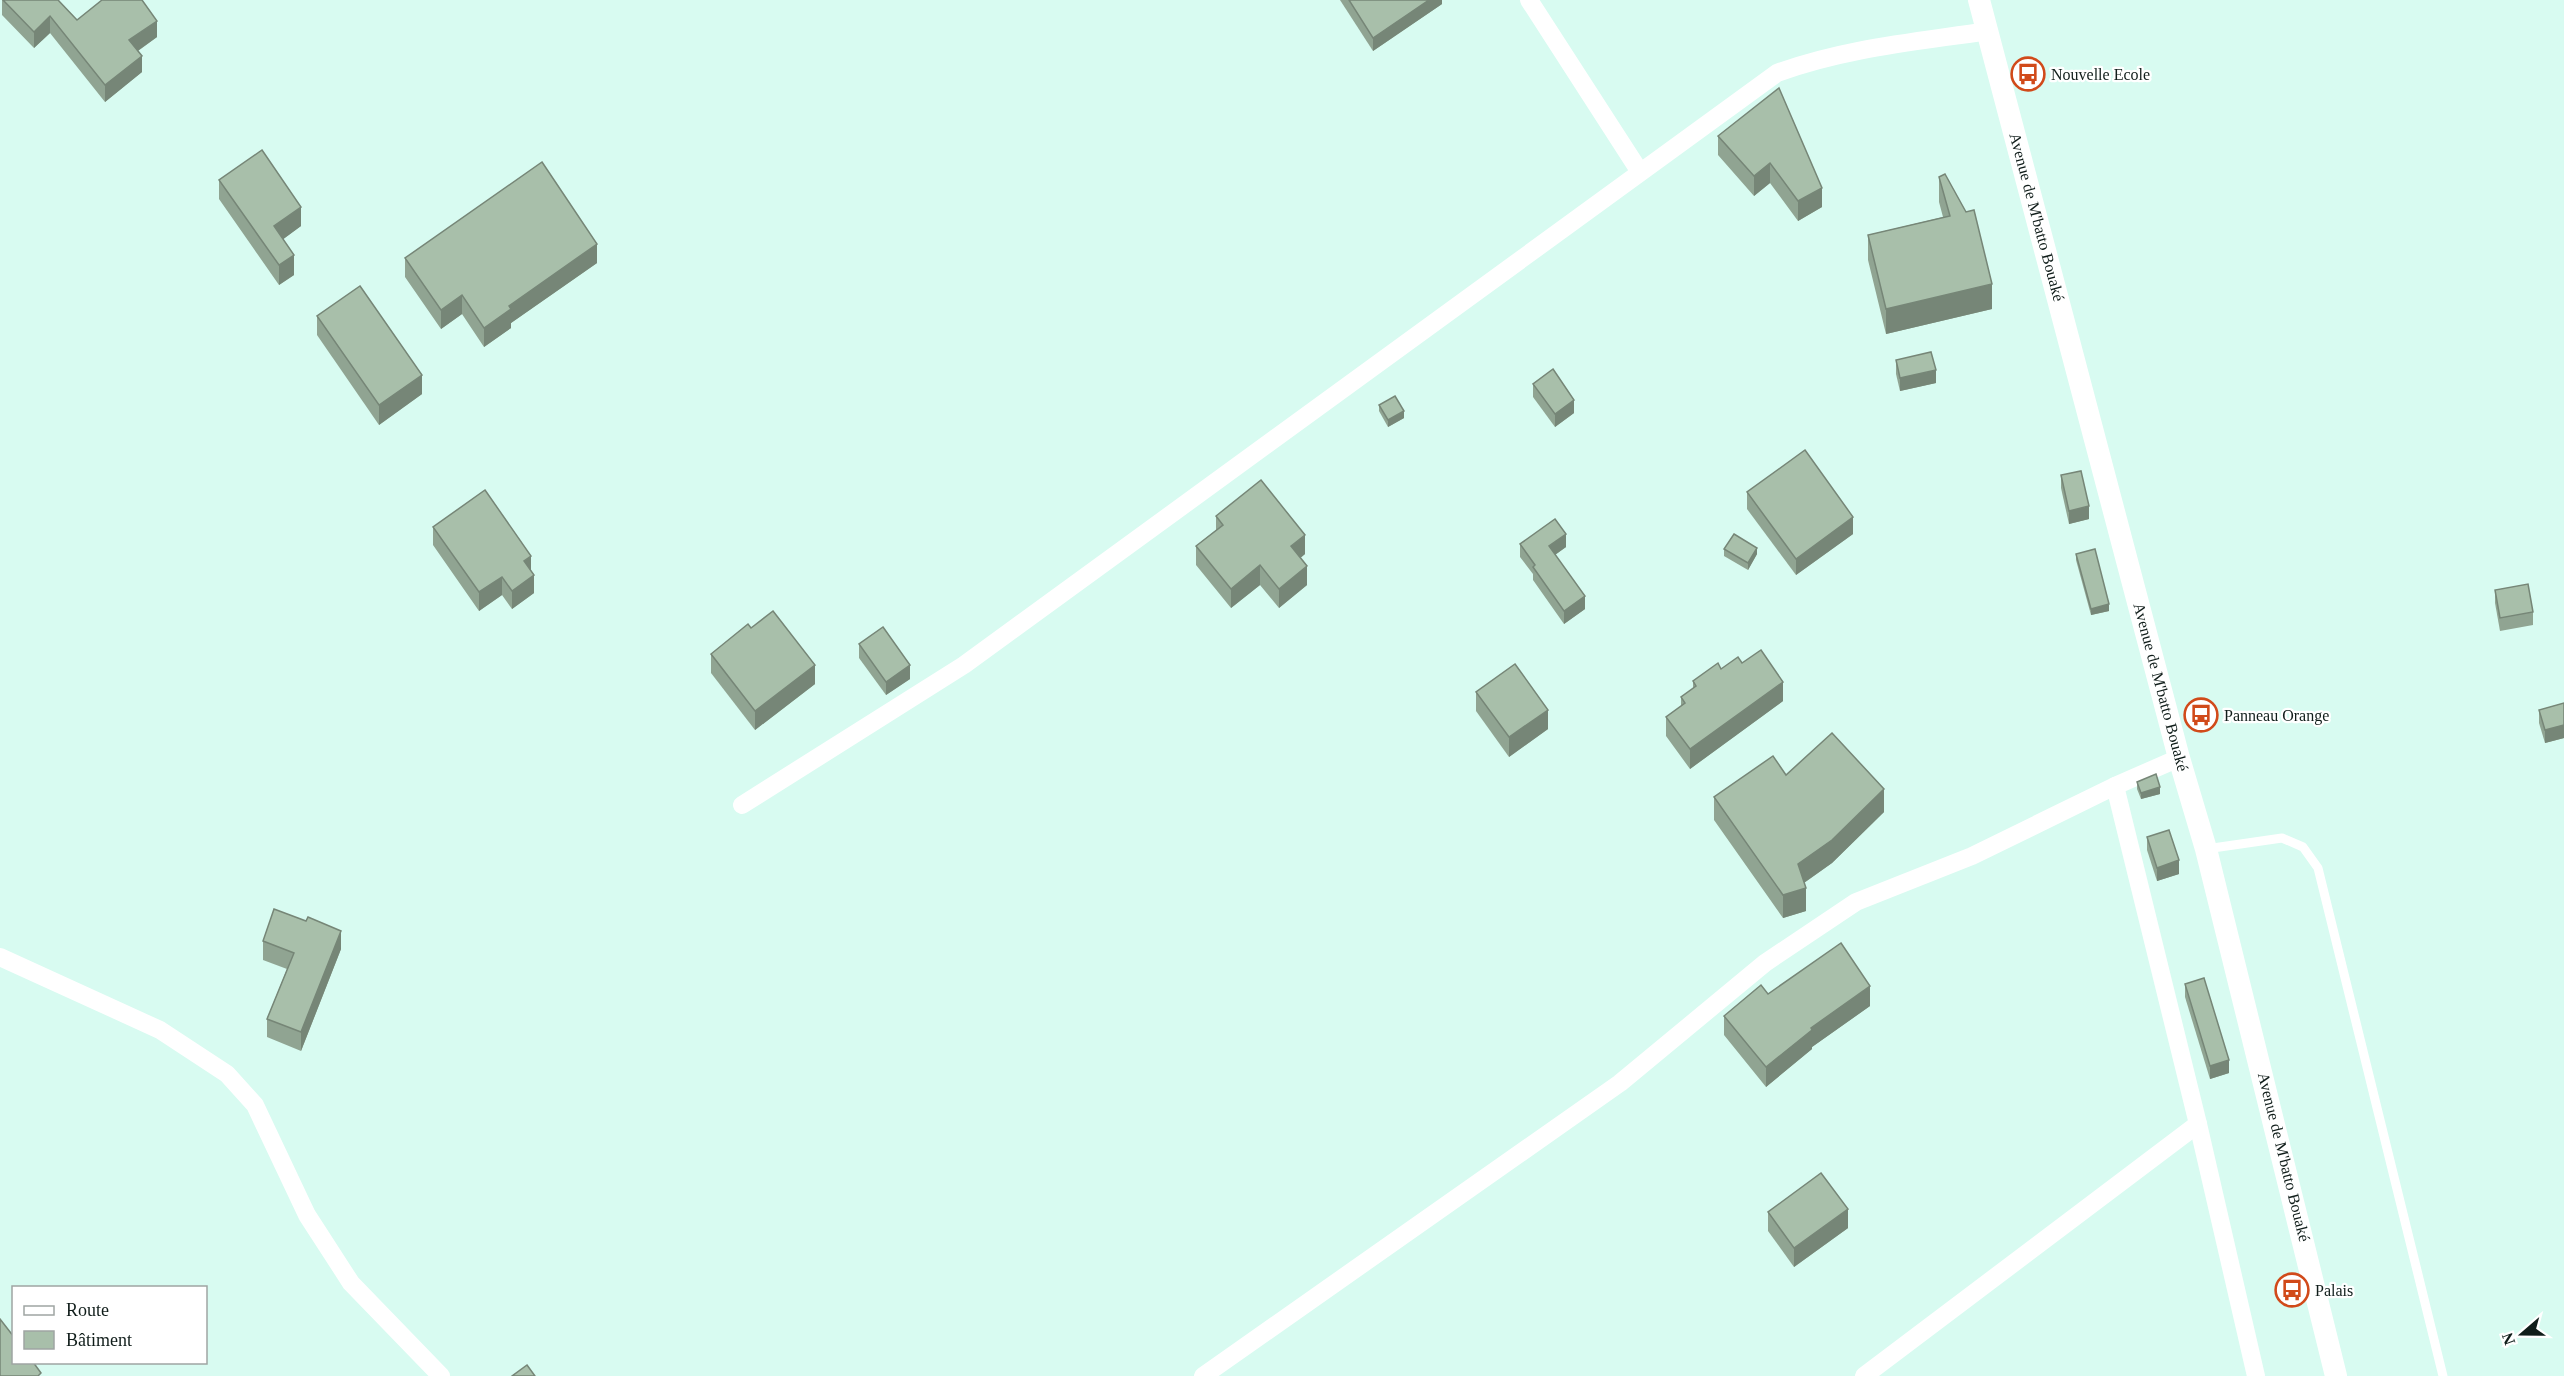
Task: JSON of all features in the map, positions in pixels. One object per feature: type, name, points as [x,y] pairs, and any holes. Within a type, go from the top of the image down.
[{"type":"street","points":[[1529,0],[1640,172]]},
{"type":"street","name":"Avenue de M'batto Bouaké","points":[[1979,0],[2206,849],[2336,1376]]},
{"type":"street","points":[[742,805],[964,665],[1777,73],[1846,52],[1988,32]]},
{"type":"street","points":[[1203,1376],[1620,1083],[1765,963],[1856,902],[1972,856],[2115,786],[2180,758]]},
{"type":"street","points":[[2115,786],[2198,1124],[2256,1376]]},
{"type":"street","points":[[0,957],[160,1030],[227,1074],[255,1105],[307,1215],[351,1283],[441,1376]]},
{"type":"street","points":[[1864,1376],[2198,1124]]},
{"type":"lane","points":[[2206,849],[2282,838],[2303,847],[2318,868],[2443,1376]]},
{"type":"building","points":[[3,0],[58,0],[77,20],[102,0],[142,0],[157,21],[129,40],[142,56],[105,85],[50,16],[34,32]]},
{"type":"building","points":[[1349,0],[1429,0],[1373,38]]},
{"type":"building","points":[[1779,88],[1822,188],[1798,201],[1770,163],[1754,176],[1718,136]]},
{"type":"building","points":[[262,150],[301,207],[274,226],[294,255],[279,265],[219,180]]},
{"type":"building","points":[[542,162],[597,244],[509,306],[511,309],[484,328],[462,295],[441,310],[405,258]]},
{"type":"building","points":[[1945,174],[1966,212],[1974,210],[1992,284],[1886,309],[1868,235],[1950,216],[1939,177]]},
{"type":"building","points":[[360,286],[422,375],[379,405],[317,316]]},
{"type":"building","points":[[1931,352],[1936,370],[1900,378],[1896,360]]},
{"type":"building","points":[[1553,369],[1574,400],[1555,414],[1533,384]]},
{"type":"building","points":[[1395,396],[1404,411],[1388,420],[1379,405]]},
{"type":"building","points":[[1805,450],[1853,517],[1796,559],[1747,492]]},
{"type":"building","points":[[2081,471],[2089,506],[2069,511],[2061,475]]},
{"type":"building","points":[[1261,480],[1305,535],[1291,546],[1307,566],[1279,589],[1260,565],[1231,589],[1196,546],[1223,525],[1216,516]]},
{"type":"building","points":[[485,490],[531,556],[524,561],[534,575],[512,591],[502,577],[479,592],[433,527]]},
{"type":"building","points":[[1555,519],[1566,534],[1549,546],[1585,596],[1564,611],[1520,544]]},
{"type":"building","points":[[1734,534],[1757,548],[1748,563],[1724,549]]},
{"type":"building","points":[[2095,549],[2109,604],[2091,609],[2076,554]]},
{"type":"building","points":[[2528,584],[2533,612],[2500,618],[2495,590]]},
{"type":"building","points":[[773,611],[815,665],[755,711],[711,654],[748,624],[751,628]]},
{"type":"building","points":[[883,627],[910,665],[886,682],[859,644]]},
{"type":"building","points":[[1761,650],[1783,682],[1690,749],[1666,717],[1685,703],[1681,697],[1696,686],[1693,681],[1718,663],[1721,669],[1738,657],[1742,663]]},
{"type":"building","points":[[1515,664],[1548,710],[1509,737],[1476,692]]},
{"type":"building","points":[[2564,703],[2564,725],[2545,730],[2539,710]]},
{"type":"building","points":[[1832,733],[1884,789],[1832,840],[1798,864],[1806,888],[1783,895],[1714,797],[1773,756],[1786,775]]},
{"type":"building","points":[[2156,774],[2160,787],[2141,793],[2137,782]]},
{"type":"building","points":[[2169,830],[2179,860],[2157,868],[2147,837]]},
{"type":"building","points":[[274,909],[306,921],[308,917],[341,931],[301,1032],[267,1019],[294,953],[263,941]]},
{"type":"building","points":[[1841,943],[1870,986],[1811,1028],[1812,1030],[1766,1067],[1724,1016],[1761,985],[1768,994]]},
{"type":"building","points":[[2204,978],[2229,1060],[2210,1066],[2185,984]]},
{"type":"building","points":[[1821,1173],[1848,1209],[1794,1248],[1768,1212]]},
{"type":"building","points":[[0,1319],[12,1334],[12,1364],[34,1364],[41,1373],[38,1376],[0,1376]]},
{"type":"building","points":[[527,1365],[535,1376],[512,1376]]},
{"type":"place","name":"Nouvelle Ecole","points":[[2028,74]]},
{"type":"place","name":"Panneau Orange","points":[[2201,715]]},
{"type":"place","name":"Palais","points":[[2292,1290]]}]
